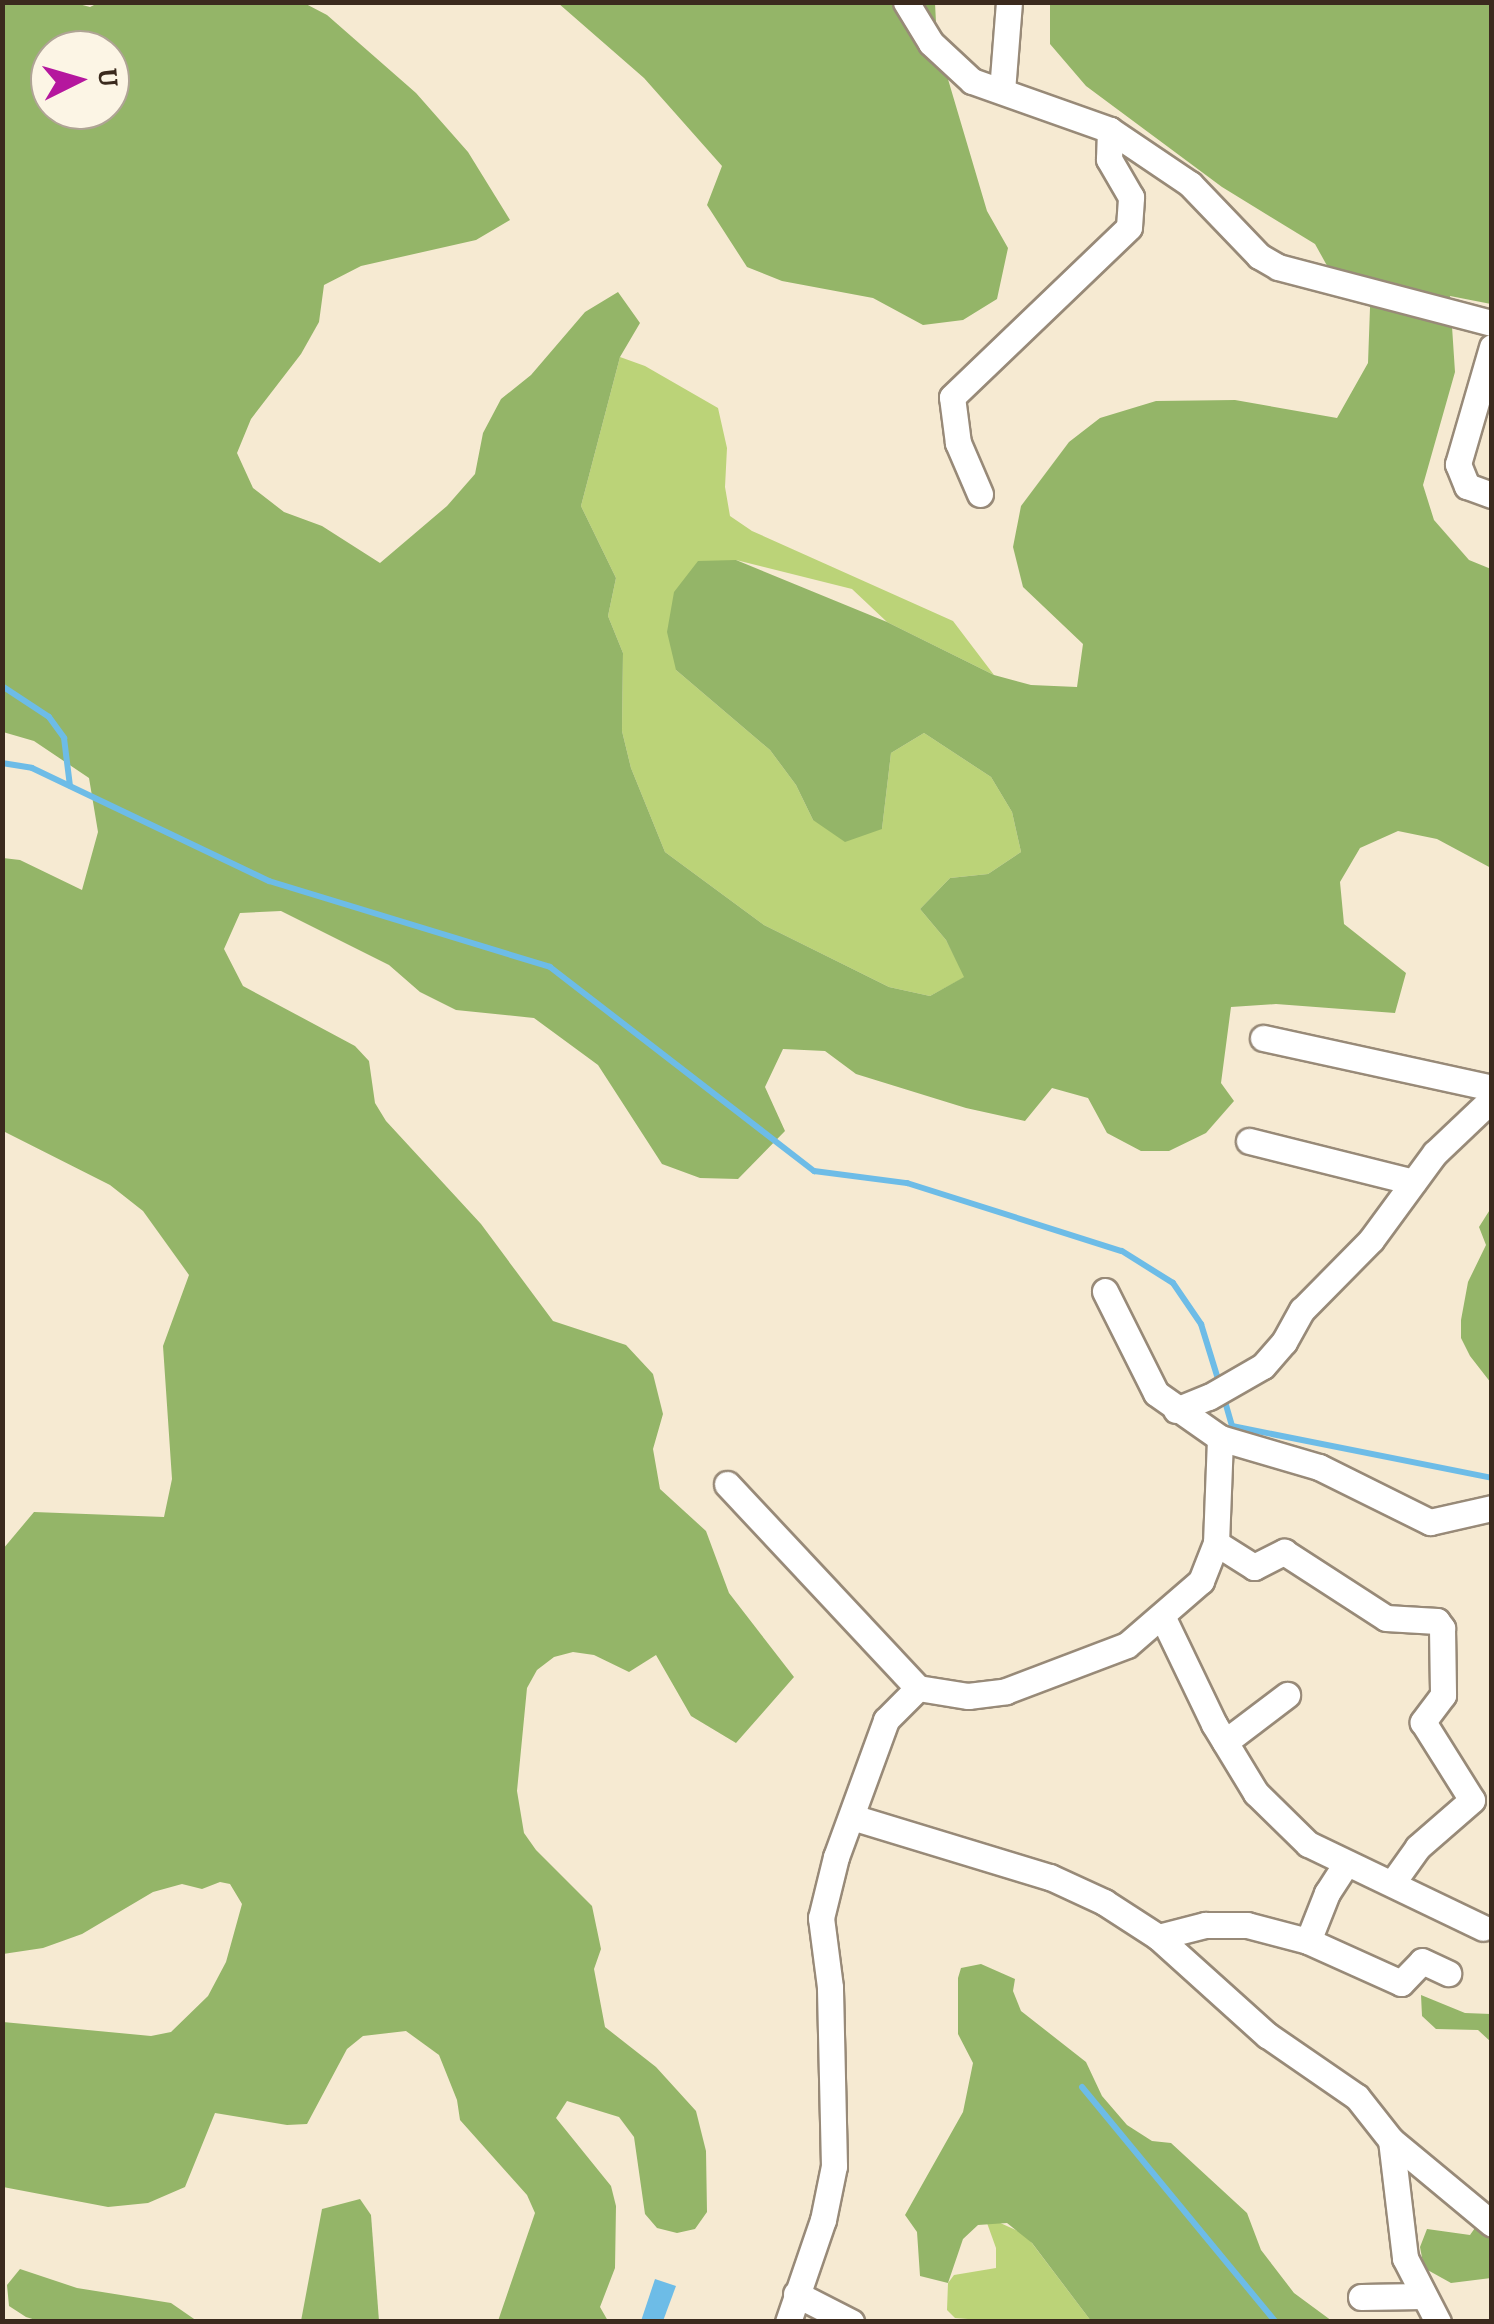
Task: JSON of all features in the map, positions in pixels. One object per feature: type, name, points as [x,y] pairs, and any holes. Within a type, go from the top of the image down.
[{"type":"street","points":[[906,2],[931,43],[972,81],[1110,130],[1190,184],[1259,256],[1278,268],[1492,324]]},
{"type":"street","points":[[1002,91],[1008,2]]},
{"type":"street","points":[[980,494],[958,443],[952,397],[1117,244],[1129,227],[1131,197],[1109,158],[1110,130]]},
{"type":"street","points":[[1492,348],[1458,464],[1467,486],[1492,495]]},
{"type":"street","points":[[1264,1038],[1492,1088]]},
{"type":"street","points":[[1176,1410],[1209,1398],[1262,1366],[1302,1310],[1371,1240],[1435,1153],[1492,1099]]},
{"type":"street","points":[[1249,1141],[1413,1182]]},
{"type":"street","points":[[1106,1291],[1156,1394],[1220,1438],[1319,1467],[1430,1522],[1492,1508]]},
{"type":"street","points":[[727,1484],[918,1688],[968,1696],[1006,1691],[1127,1645],[1163,1618],[1201,1581],[1216,1543],[1220,1438]]},
{"type":"street","points":[[1216,1543],[1254,1566],[1284,1552],[1386,1618],[1437,1620],[1442,1628],[1442,1695],[1423,1722],[1482,1793],[1418,1846],[1393,1882]]},
{"type":"street","points":[[1163,1618],[1256,1793],[1308,1844],[1482,1928]]},
{"type":"street","points":[[788,2322],[823,2220],[834,2166],[830,1988],[821,1918],[876,1740],[886,1720],[918,1688]]},
{"type":"street","points":[[1226,1742],[1287,1696]]},
{"type":"street","points":[[852,1817],[1050,1877],[1104,1902],[1158,1937],[1267,2036],[1357,2097],[1390,2140],[1492,2224]]},
{"type":"street","points":[[1308,1941],[1327,1893],[1346,1864]]},
{"type":"street","points":[[1158,1937],[1204,1925],[1247,1925],[1308,1941],[1401,1983],[1422,1960],[1448,1973]]},
{"type":"street","points":[[1390,2140],[1405,2258],[1438,2322]]},
{"type":"street","points":[[796,2294],[851,2322]]},
{"type":"street","points":[[1360,2296],[1423,2296]]},
{"type":"green space","points":[[100,2],[304,3],[327,15],[416,93],[468,152],[510,220],[476,240],[361,266],[324,285],[319,322],[301,354],[251,419],[237,453],[253,488],[284,512],[322,526],[380,563],[447,506],[475,474],[483,433],[501,399],[531,375],[585,312],[618,292],[640,323],[620,357],[581,506],[616,578],[608,616],[623,653],[622,731],[631,768],[665,852],[764,925],[889,987],[930,996],[964,977],[946,940],[920,909],[950,878],[988,874],[1021,852],[1012,812],[991,777],[924,733],[891,753],[882,829],[845,842],[813,820],[796,785],[770,750],[676,670],[667,632],[674,592],[698,561],[736,560],[887,622],[994,675],[1031,685],[1077,687],[1083,644],[1023,587],[1013,547],[1021,506],[1069,442],[1100,418],[1156,401],[1235,400],[1337,418],[1368,363],[1371,280],[1330,271],[1315,244],[1222,187],[1086,86],[1050,44],[1050,3],[1491,3],[1491,304],[1450,296],[1455,372],[1423,485],[1434,520],[1469,560],[1491,569],[1491,868],[1437,839],[1398,831],[1360,848],[1340,882],[1344,924],[1406,973],[1395,1013],[1276,1004],[1231,1007],[1221,1083],[1234,1101],[1206,1133],[1169,1151],[1141,1151],[1107,1133],[1088,1098],[1052,1088],[1025,1121],[966,1108],[856,1074],[825,1051],[783,1049],[765,1087],[785,1131],[738,1179],[700,1178],[662,1164],[598,1065],[534,1018],[456,1010],[420,992],[389,965],[281,911],[240,913],[224,949],[243,986],[355,1046],[369,1061],[375,1103],[386,1121],[481,1224],[553,1321],[626,1345],[653,1374],[663,1414],[653,1449],[660,1489],[706,1531],[729,1593],[794,1677],[736,1743],[691,1716],[656,1655],[629,1672],[594,1655],[573,1652],[554,1657],[537,1670],[527,1688],[517,1791],[524,1833],[592,1906],[601,1949],[594,1969],[605,2027],[656,2067],[696,2111],[706,2151],[707,2212],[695,2229],[677,2233],[657,2228],[645,2214],[634,2137],[619,2117],[567,2101],[556,2118],[611,2186],[616,2206],[615,2268],[600,2307],[608,2321],[498,2321],[535,2213],[527,2195],[460,2120],[457,2100],[439,2055],[406,2031],[363,2036],[347,2049],[307,2124],[287,2125],[215,2113],[185,2187],[148,2203],[108,2207],[3,2187],[3,2022],[151,2036],[171,2032],[208,1996],[226,1962],[242,1904],[230,1884],[220,1882],[202,1889],[182,1884],[153,1892],[82,1934],[43,1948],[3,1954],[3,1549],[34,1512],[164,1517],[172,1479],[163,1346],[189,1275],[143,1211],[110,1185],[3,1131],[3,858],[20,860],[82,890],[98,832],[89,778],[34,741],[3,732],[3,3],[75,3],[90,7]]},
{"type":"green space","points":[[558,3],[935,3],[937,42],[987,211],[1008,248],[997,299],[963,320],[923,325],[873,298],[782,281],[747,267],[707,205],[722,166],[644,78]]},
{"type":"green space","points":[[620,357],[645,366],[718,408],[727,448],[725,487],[730,516],[752,531],[953,621],[994,675],[887,622],[852,589],[736,560],[676,670],[770,750],[796,785],[813,820],[882,829],[891,753],[924,733],[991,777],[1012,812],[1021,852],[988,874],[950,878],[920,909],[946,940],[965,977],[930,996],[889,987],[764,925],[665,852],[631,768],[622,731],[623,653],[608,616],[616,578],[581,506]]},
{"type":"green space","points":[[1491,1208],[1491,1383],[1461,1338],[1461,1320],[1468,1282],[1486,1245],[1479,1227]]},
{"type":"green space","points":[[981,1964],[1015,1979],[1013,1991],[1021,2011],[1086,2062],[1102,2096],[1127,2125],[1152,2141],[1171,2143],[1247,2213],[1261,2250],[1294,2293],[1332,2321],[1091,2321],[1032,2243],[1007,2223],[978,2225],[963,2239],[948,2283],[920,2276],[917,2232],[905,2215],[963,2112],[973,2063],[958,2034],[958,1978],[961,1968]]},
{"type":"green space","points":[[1421,1995],[1465,2013],[1491,2014],[1491,2042],[1478,2030],[1436,2029],[1422,2016]]},
{"type":"green space","points":[[360,2199],[371,2215],[379,2321],[301,2321],[322,2209]]},
{"type":"green space","points":[[1491,2205],[1491,2278],[1451,2283],[1424,2268],[1420,2247],[1427,2229],[1470,2235]]},
{"type":"green space","points":[[998,2222],[1025,2234],[1091,2321],[994,2321],[955,2318],[947,2310],[948,2283],[954,2275],[996,2268],[996,2248],[987,2223]]},
{"type":"green space","points":[[20,2269],[77,2288],[171,2303],[197,2321],[42,2322],[9,2306],[7,2285]]},
{"type":"water","points":[[655,2279],[676,2286],[663,2321],[641,2321]]},
{"type":"waterway","points":[[2,686],[49,717],[64,738],[70,786]]},
{"type":"waterway","points":[[2,763],[32,768],[269,881],[550,967],[814,1171],[907,1183],[1122,1251],[1173,1283],[1201,1324],[1219,1382]]},
{"type":"waterway","points":[[1224,1398],[1232,1426],[1492,1478]]},
{"type":"waterway","points":[[1082,2087],[1276,2322]]}]
